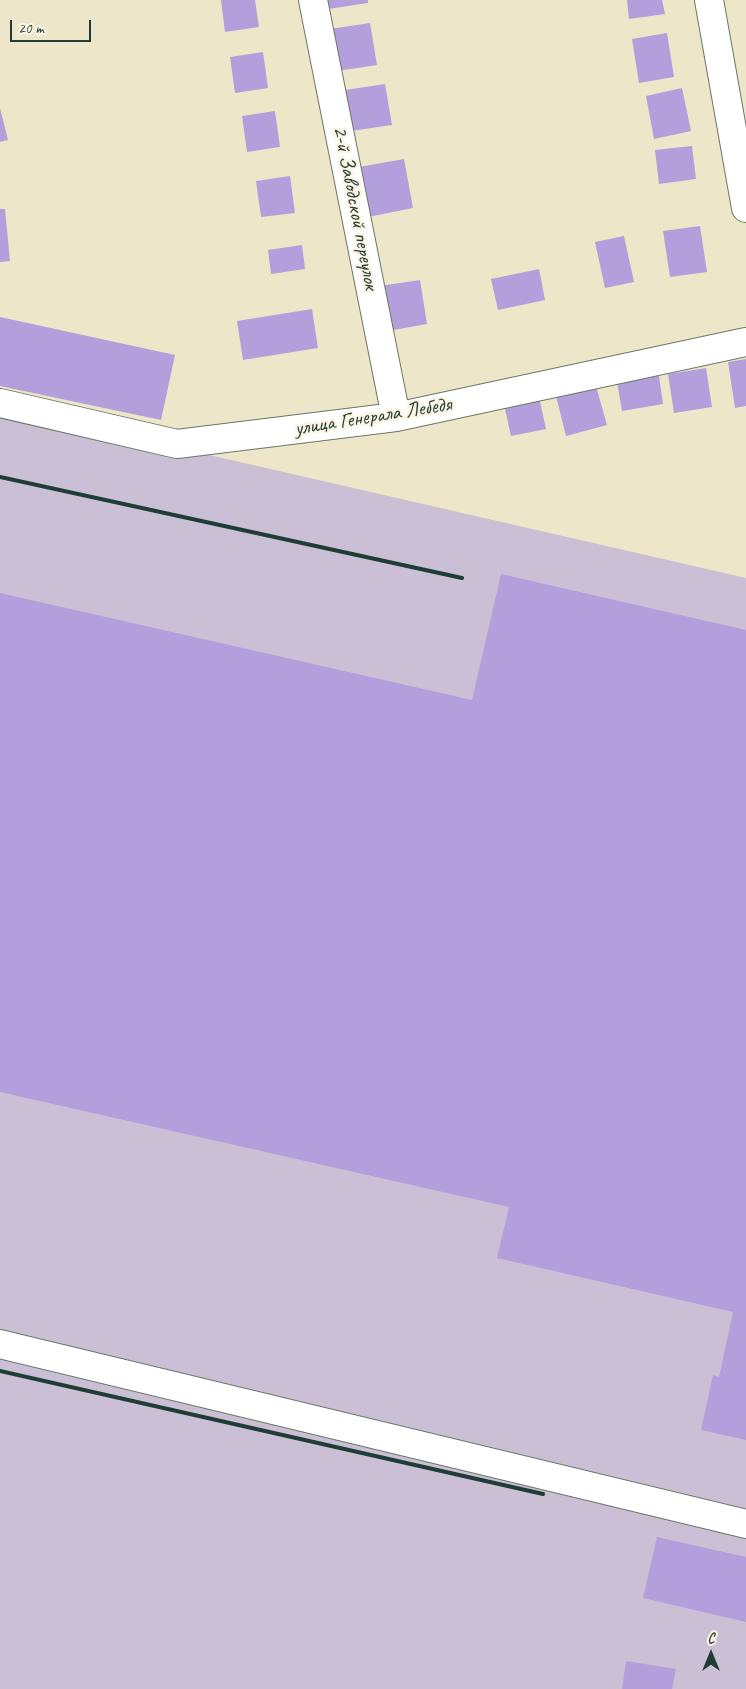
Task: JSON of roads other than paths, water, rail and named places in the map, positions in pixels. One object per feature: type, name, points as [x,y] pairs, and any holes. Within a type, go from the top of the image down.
[{"type":"street","name":"2-й Заводской переулок","points":[[314,0],[396,417]]},
{"type":"street","points":[[709,0],[746,208]]},
{"type":"street","name":"улица Генерала Лебедя","points":[[0,403],[178,444],[396,417],[746,342]]},
{"type":"street","points":[[0,1344],[746,1524]]},
{"type":"railway","points":[[0,477],[462,578]]},
{"type":"railway","points":[[0,1371],[543,1494]]}]
